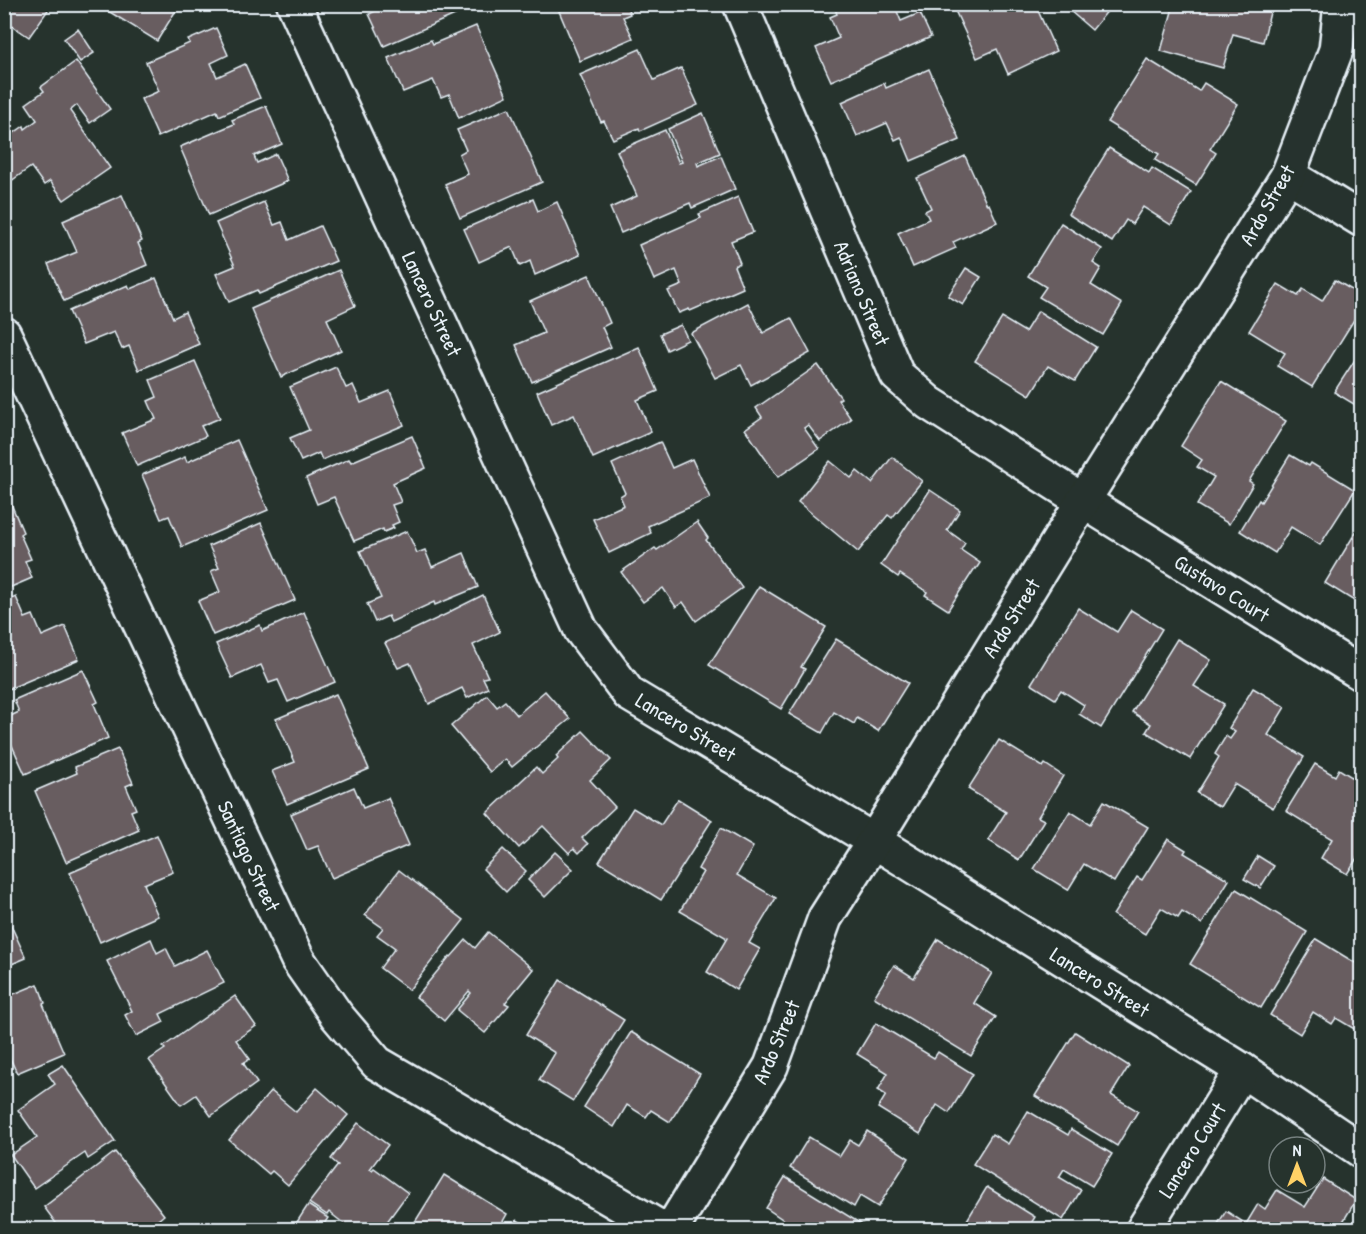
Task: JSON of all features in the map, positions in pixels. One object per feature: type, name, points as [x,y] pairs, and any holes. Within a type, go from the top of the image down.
[{"type":"street","name":"Lancero Street","points":[[294,4],[581,630],[629,694],[874,841],[1242,1070],[1362,1151]]},
{"type":"street","name":"Adriano Street","points":[[740,4],[897,375],[929,403],[1083,501]]},
{"type":"street","name":"Ardo Street","points":[[671,1230],[771,1066],[825,918],[1288,175],[1336,50],[1341,4]]},
{"type":"street","points":[[1288,175],[1362,220]]},
{"type":"street","name":"Santiago Street","points":[[4,334],[298,960],[337,1016],[377,1063],[664,1230]]},
{"type":"street","name":"Gustavo Court","points":[[1083,501],[1362,674]]},
{"type":"street","name":"Lancero Court","points":[[1143,1230],[1242,1070]]},
{"type":"building","points":[[4,4],[40,4],[48,10],[29,37],[4,20]]},
{"type":"building","points":[[112,4],[180,4],[157,41],[108,11]]},
{"type":"building","points":[[390,4],[480,4],[384,46],[369,14]]},
{"type":"building","points":[[556,4],[626,4],[630,14],[623,17],[633,38],[580,61]]},
{"type":"building","points":[[833,4],[894,4],[901,21],[920,13],[931,37],[831,81],[816,48],[839,38],[830,17],[837,14]]},
{"type":"building","points":[[952,4],[998,4],[999,8],[1006,4],[1035,4],[1056,51],[1008,74],[997,49],[977,58]]},
{"type":"building","points":[[1062,4],[1113,4],[1092,30]]},
{"type":"building","points":[[1174,4],[1187,4],[1201,8],[1202,4],[1272,4],[1263,42],[1233,34],[1223,68],[1161,51]]},
{"type":"building","points":[[476,26],[507,96],[459,118],[449,94],[441,97],[433,80],[403,92],[388,58],[431,40],[433,44]]},
{"type":"building","points":[[216,28],[228,55],[211,63],[217,77],[245,64],[260,98],[219,116],[217,111],[158,137],[141,99],[159,91],[146,62],[190,43],[188,40]]},
{"type":"building","points":[[78,29],[94,53],[80,62],[64,39]]},
{"type":"building","points":[[640,49],[654,80],[681,68],[698,105],[640,131],[639,128],[613,139],[604,121],[601,122],[580,75]]},
{"type":"building","points":[[1147,59],[1199,91],[1204,83],[1238,104],[1210,149],[1216,153],[1196,185],[1155,160],[1159,154],[1107,122]]},
{"type":"building","points":[[76,61],[110,109],[90,123],[77,105],[70,111],[110,168],[64,200],[50,181],[44,185],[31,167],[11,181],[4,172],[4,140],[37,120],[26,104],[44,91],[41,87]]},
{"type":"building","points":[[929,69],[960,140],[911,161],[901,137],[895,140],[887,123],[857,136],[842,102],[884,83],[886,88]]},
{"type":"building","points":[[266,106],[282,144],[254,156],[257,163],[276,154],[288,181],[209,215],[180,147],[234,124],[232,120]]},
{"type":"building","points":[[509,108],[542,182],[460,218],[445,184],[468,174],[459,154],[466,150],[457,130]]},
{"type":"building","points":[[703,113],[720,153],[697,163],[698,166],[721,156],[735,189],[692,208],[690,203],[621,233],[610,208],[637,196],[617,151],[665,130],[679,163],[682,162],[668,129]]},
{"type":"building","points":[[1109,148],[1149,173],[1152,168],[1191,192],[1171,225],[1143,207],[1132,224],[1126,220],[1112,242],[1068,214]]},
{"type":"building","points":[[965,156],[997,222],[953,242],[956,248],[913,267],[898,233],[929,219],[925,211],[931,208],[917,178]]},
{"type":"building","points":[[122,195],[142,241],[138,243],[147,265],[64,301],[48,264],[77,252],[63,221]]},
{"type":"building","points":[[738,197],[753,232],[731,241],[740,263],[734,266],[743,288],[690,311],[689,309],[679,313],[668,291],[682,285],[676,270],[654,280],[639,245],[701,218],[699,214]]},
{"type":"building","points":[[533,199],[538,211],[557,202],[580,255],[535,275],[530,261],[520,266],[512,247],[479,262],[464,229]]},
{"type":"building","points":[[264,202],[274,225],[282,222],[289,240],[320,226],[336,261],[259,294],[257,290],[229,302],[216,274],[235,266],[216,223]]},
{"type":"building","points":[[1061,223],[1102,249],[1093,263],[1101,268],[1091,285],[1122,304],[1103,335],[1039,297],[1046,287],[1028,276]]},
{"type":"building","points":[[966,268],[981,277],[963,305],[948,296]]},
{"type":"building","points":[[339,270],[355,306],[327,319],[341,350],[281,377],[251,309]]},
{"type":"building","points":[[589,275],[610,323],[602,327],[611,347],[532,382],[516,345],[544,333],[530,301]]},
{"type":"building","points":[[156,278],[173,318],[185,312],[199,344],[139,370],[129,346],[122,349],[114,332],[84,344],[69,311],[128,285],[130,289]]},
{"type":"building","points":[[1335,280],[1362,296],[1362,307],[1312,387],[1277,366],[1285,353],[1249,331],[1278,284],[1298,296],[1303,289],[1322,301]]},
{"type":"building","points":[[748,303],[763,333],[791,318],[810,353],[751,385],[741,365],[715,378],[691,333]]},
{"type":"building","points":[[1038,311],[1096,347],[1075,381],[1048,366],[1030,395],[975,361],[1002,318],[1025,332]]},
{"type":"building","points":[[681,325],[688,340],[667,350],[660,334]]},
{"type":"building","points":[[639,347],[658,391],[637,400],[651,432],[593,458],[574,415],[551,425],[537,392]]},
{"type":"building","points":[[1362,349],[1362,409],[1334,392]]},
{"type":"building","points":[[195,361],[220,418],[201,426],[206,436],[137,466],[122,433],[156,419],[148,401],[157,397],[150,380]]},
{"type":"building","points":[[818,365],[841,398],[838,400],[851,419],[820,441],[808,425],[804,428],[819,449],[778,477],[745,429],[762,417],[756,408]]},
{"type":"building","points":[[336,367],[346,388],[353,385],[361,403],[390,391],[404,425],[322,460],[319,453],[301,461],[290,438],[309,430],[290,387]]},
{"type":"building","points":[[1221,381],[1286,421],[1249,481],[1253,484],[1229,524],[1197,505],[1214,477],[1197,467],[1202,460],[1181,446]]},
{"type":"building","points":[[412,436],[426,468],[393,483],[401,502],[392,505],[399,522],[392,525],[394,528],[384,532],[383,529],[354,541],[334,497],[317,504],[306,478],[349,459],[351,462]]},
{"type":"building","points":[[237,440],[268,510],[182,547],[169,516],[161,519],[142,475],[185,457],[187,462]]},
{"type":"building","points":[[660,442],[672,468],[692,459],[710,498],[648,526],[651,533],[609,553],[593,519],[624,505],[620,496],[625,493],[612,464]]},
{"type":"building","points":[[1290,455],[1309,466],[1311,463],[1355,490],[1320,545],[1291,527],[1275,553],[1240,531]]},
{"type":"building","points":[[892,457],[922,481],[892,518],[888,515],[858,552],[798,502],[830,461],[851,478],[857,471],[872,483]]},
{"type":"building","points":[[930,490],[960,510],[947,530],[965,543],[961,550],[980,563],[948,610],[925,595],[927,592],[900,574],[898,577],[881,565]]},
{"type":"building","points":[[9,499],[31,559],[25,561],[32,578],[4,590],[4,501]]},
{"type":"building","points":[[697,522],[708,538],[706,540],[742,588],[696,621],[683,602],[676,607],[663,588],[643,602],[621,572]]},
{"type":"building","points":[[261,523],[295,600],[213,635],[198,601],[220,592],[211,571],[219,568],[209,546]]},
{"type":"building","points":[[1362,525],[1362,599],[1359,604],[1325,583]]},
{"type":"building","points":[[407,531],[417,553],[425,550],[432,567],[464,553],[478,587],[435,605],[434,602],[391,622],[388,616],[375,622],[367,604],[381,598],[360,551]]},
{"type":"building","points":[[759,586],[826,627],[801,667],[805,669],[781,709],[709,665]]},
{"type":"building","points":[[483,595],[500,632],[473,645],[488,677],[483,678],[488,688],[467,698],[462,688],[429,704],[410,663],[398,668],[385,643]]},
{"type":"building","points":[[16,597],[25,618],[33,615],[42,636],[65,626],[79,659],[4,691],[4,602]]},
{"type":"building","points":[[1078,608],[1117,632],[1131,610],[1162,629],[1101,728],[1079,714],[1084,705],[1061,690],[1055,699],[1031,684]]},
{"type":"building","points":[[304,612],[335,682],[288,702],[278,680],[269,683],[261,665],[232,678],[216,644],[260,625],[262,631]]},
{"type":"building","points":[[836,639],[908,683],[878,731],[857,718],[854,724],[834,712],[822,733],[789,714]]},
{"type":"building","points":[[1177,639],[1211,660],[1194,686],[1224,704],[1190,759],[1146,732],[1151,724],[1132,712]]},
{"type":"building","points":[[83,670],[98,702],[94,704],[108,738],[25,774],[4,728],[4,719],[19,712],[14,700]]},
{"type":"building","points":[[1253,688],[1285,707],[1268,735],[1304,757],[1273,808],[1234,784],[1220,807],[1197,793],[1219,757],[1215,754],[1226,736],[1230,739],[1235,732],[1229,728]]},
{"type":"building","points":[[545,691],[570,719],[512,767],[505,759],[490,772],[451,726],[487,695],[497,707],[505,701],[517,715]]},
{"type":"building","points":[[336,694],[369,769],[287,804],[272,771],[295,762],[276,719]]},
{"type":"building","points":[[583,731],[611,760],[590,780],[615,807],[582,838],[588,844],[579,853],[574,848],[569,853],[543,826],[519,848],[487,813],[536,767],[542,774],[558,759],[556,756]]},
{"type":"building","points":[[999,740],[1043,767],[1045,764],[1063,776],[1038,817],[1044,820],[1019,860],[988,840],[1006,812],[968,789]]},
{"type":"building","points":[[118,749],[133,783],[126,786],[136,809],[131,811],[139,830],[66,862],[35,791],[77,773],[75,767]]},
{"type":"building","points":[[1315,764],[1335,776],[1339,769],[1358,781],[1362,775],[1362,850],[1347,874],[1321,858],[1332,839],[1286,811]]},
{"type":"building","points":[[354,787],[363,808],[388,798],[409,845],[332,878],[318,846],[307,850],[291,814]]},
{"type":"building","points":[[678,799],[712,820],[661,900],[599,862],[633,808],[661,825]]},
{"type":"building","points":[[1104,801],[1148,827],[1114,882],[1084,864],[1068,890],[1034,869],[1070,811],[1090,824]]},
{"type":"building","points":[[721,828],[753,847],[737,875],[776,898],[749,943],[760,949],[736,990],[707,972],[727,938],[680,911],[703,872],[698,869]]},
{"type":"building","points":[[157,835],[173,872],[144,884],[158,916],[100,942],[70,873]]},
{"type":"building","points":[[1168,839],[1186,850],[1184,853],[1229,880],[1202,924],[1182,912],[1178,918],[1161,908],[1145,934],[1113,915],[1137,877],[1142,880]]},
{"type":"building","points":[[503,849],[526,871],[506,892],[483,869]]},
{"type":"building","points":[[555,852],[573,869],[545,897],[528,880]]},
{"type":"building","points":[[1258,856],[1274,866],[1260,888],[1244,879]]},
{"type":"building","points":[[399,870],[464,920],[409,990],[380,968],[395,948],[377,935],[383,928],[365,915]]},
{"type":"building","points":[[1236,889],[1307,932],[1261,1008],[1190,964]]},
{"type":"building","points":[[4,910],[26,958],[7,966],[12,976],[4,979]]},
{"type":"building","points":[[488,932],[533,969],[505,1003],[509,1005],[485,1033],[457,1010],[471,993],[469,991],[444,1021],[416,997],[466,940],[475,948]]},
{"type":"building","points":[[151,939],[157,953],[166,948],[175,966],[207,950],[224,983],[160,1014],[164,1022],[136,1036],[125,1015],[132,1011],[107,961]]},
{"type":"building","points":[[938,939],[992,973],[974,1003],[996,1017],[971,1056],[874,997],[894,965],[914,978]]},
{"type":"building","points":[[1316,939],[1362,967],[1362,1020],[1356,1030],[1336,1018],[1332,1024],[1313,1012],[1300,1034],[1270,1015]]},
{"type":"building","points":[[560,980],[624,1020],[573,1101],[539,1080],[555,1053],[526,1035]]},
{"type":"building","points":[[38,984],[45,1003],[43,1004],[64,1053],[17,1073],[4,1046],[4,998]]},
{"type":"building","points":[[235,996],[256,1026],[236,1040],[250,1059],[243,1063],[257,1083],[211,1116],[196,1095],[181,1105],[149,1060],[165,1049],[163,1047]]},
{"type":"building","points":[[876,1023],[934,1058],[938,1052],[973,1074],[949,1113],[937,1105],[920,1134],[878,1108],[886,1095],[878,1090],[888,1073],[857,1054]]},
{"type":"building","points":[[631,1032],[700,1074],[670,1122],[651,1110],[646,1117],[627,1105],[614,1127],[584,1107]]},
{"type":"building","points":[[1075,1032],[1129,1066],[1111,1095],[1138,1111],[1117,1146],[1035,1096]]},
{"type":"building","points":[[63,1065],[115,1141],[88,1159],[85,1153],[34,1188],[11,1155],[37,1137],[18,1110],[55,1084],[48,1074]]},
{"type":"building","points":[[317,1088],[348,1115],[288,1185],[272,1171],[269,1174],[229,1140],[271,1091],[296,1112]]},
{"type":"building","points":[[1028,1111],[1068,1135],[1071,1129],[1112,1154],[1092,1186],[1064,1169],[1059,1177],[1081,1190],[1063,1220],[973,1164],[992,1134],[1008,1144]]},
{"type":"building","points":[[358,1123],[388,1145],[370,1169],[374,1168],[408,1193],[381,1230],[352,1230],[329,1212],[327,1215],[309,1203],[338,1165],[331,1159]]},
{"type":"building","points":[[867,1131],[909,1158],[878,1207],[860,1196],[854,1207],[790,1168],[809,1137],[840,1156],[850,1140],[858,1145]]},
{"type":"building","points":[[115,1152],[164,1215],[146,1230],[81,1230],[79,1227],[76,1230],[61,1230],[44,1207]]},
{"type":"building","points":[[444,1175],[507,1214],[498,1230],[410,1230]]},
{"type":"building","points":[[785,1177],[871,1230],[780,1230],[785,1221],[766,1208]]},
{"type":"building","points":[[1327,1182],[1356,1200],[1338,1230],[1323,1223],[1319,1230],[1214,1230],[1226,1211],[1246,1224],[1258,1204],[1265,1209],[1274,1195],[1285,1195],[1305,1207],[1313,1195],[1327,1195]]},
{"type":"building","points":[[987,1187],[1035,1217],[1027,1230],[961,1230]]},
{"type":"building","points":[[308,1205],[328,1218],[320,1230],[302,1230],[295,1225]]},
{"type":"building","points":[[517,1220],[533,1230],[510,1230]]}]
